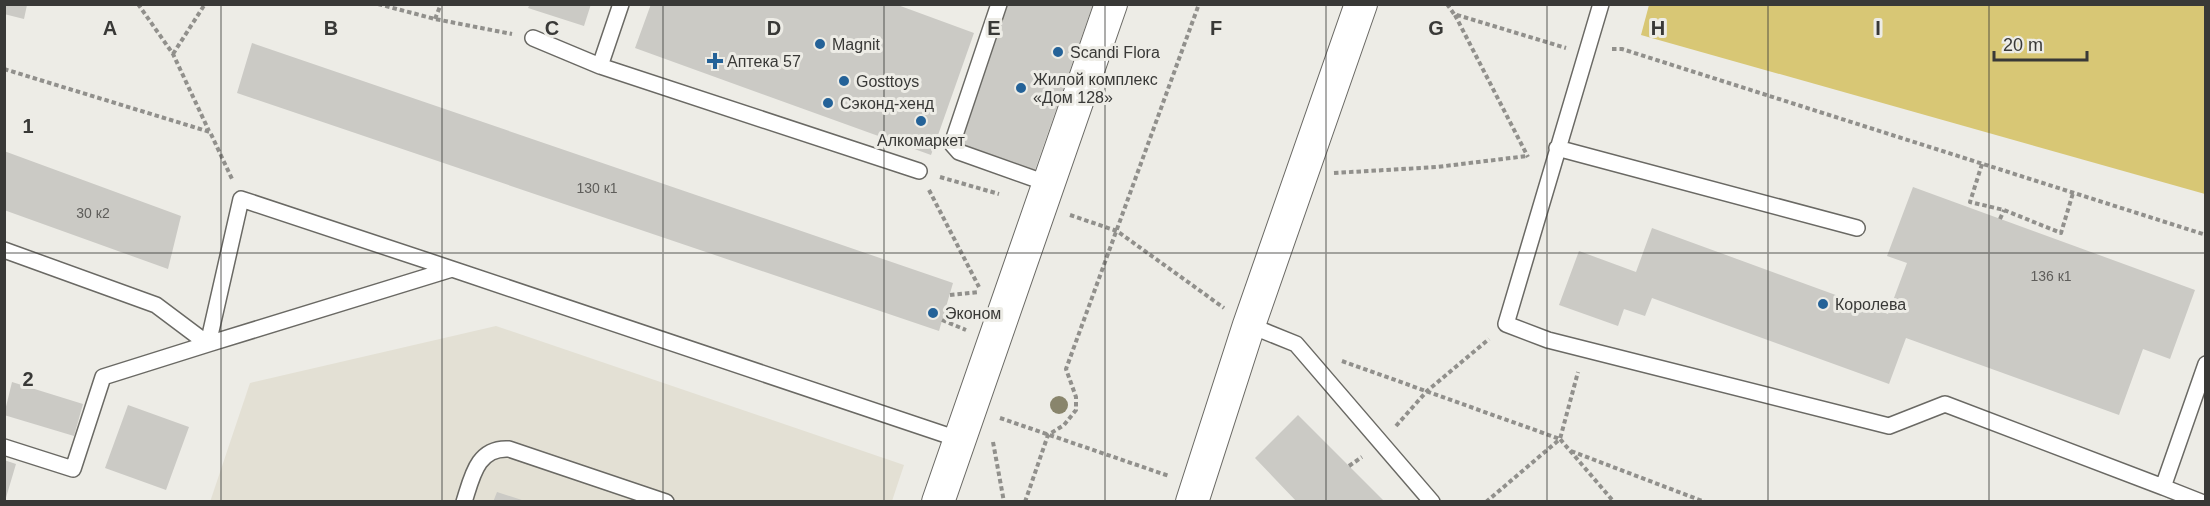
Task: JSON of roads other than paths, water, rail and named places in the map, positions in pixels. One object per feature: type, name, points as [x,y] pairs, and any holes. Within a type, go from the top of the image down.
[{"type":"street","points":[[938,501],[1110,4]]},
{"type":"street","points":[[1200,496],[1249,325],[1361,4]]},
{"type":"lane","points":[[600,66],[621,4]]},
{"type":"lane","points":[[999,4],[952,144],[959,152],[1045,195]]},
{"type":"lane","points":[[1601,4],[1506,324],[1548,340],[1889,426],[1945,404],[2201,501]]},
{"type":"lane","points":[[533,38],[600,66],[920,171]]},
{"type":"lane","points":[[1557,148],[1857,228]]},
{"type":"lane","points":[[208,344],[241,199],[958,439]]},
{"type":"lane","points":[[4,250],[156,305],[208,344]]},
{"type":"lane","points":[[4,447],[73,469],[103,377],[452,269]]},
{"type":"lane","points":[[1249,325],[1296,344],[1432,501]]},
{"type":"lane","points":[[2163,487],[2205,364]]},
{"type":"lane","points":[[464,501],[476,465],[484,455],[499,449],[666,501]]},
{"type":"place","name":"Magnit","points":[[820,44]]},
{"type":"place","name":"Scandi Flora","points":[[1058,52]]},
{"type":"place","name":"Аптека 57","points":[[715,61]]},
{"type":"place","name":"Gosttoys","points":[[844,81]]},
{"type":"place","name":"Жилой комплекс «Дом 128»","points":[[1021,88]]},
{"type":"place","name":"Сэконд-хенд","points":[[828,103]]},
{"type":"place","name":"Алкомаркет","points":[[921,121]]},
{"type":"place","name":"Королева","points":[[1823,304]]},
{"type":"place","name":"Эконом","points":[[933,313]]}]
